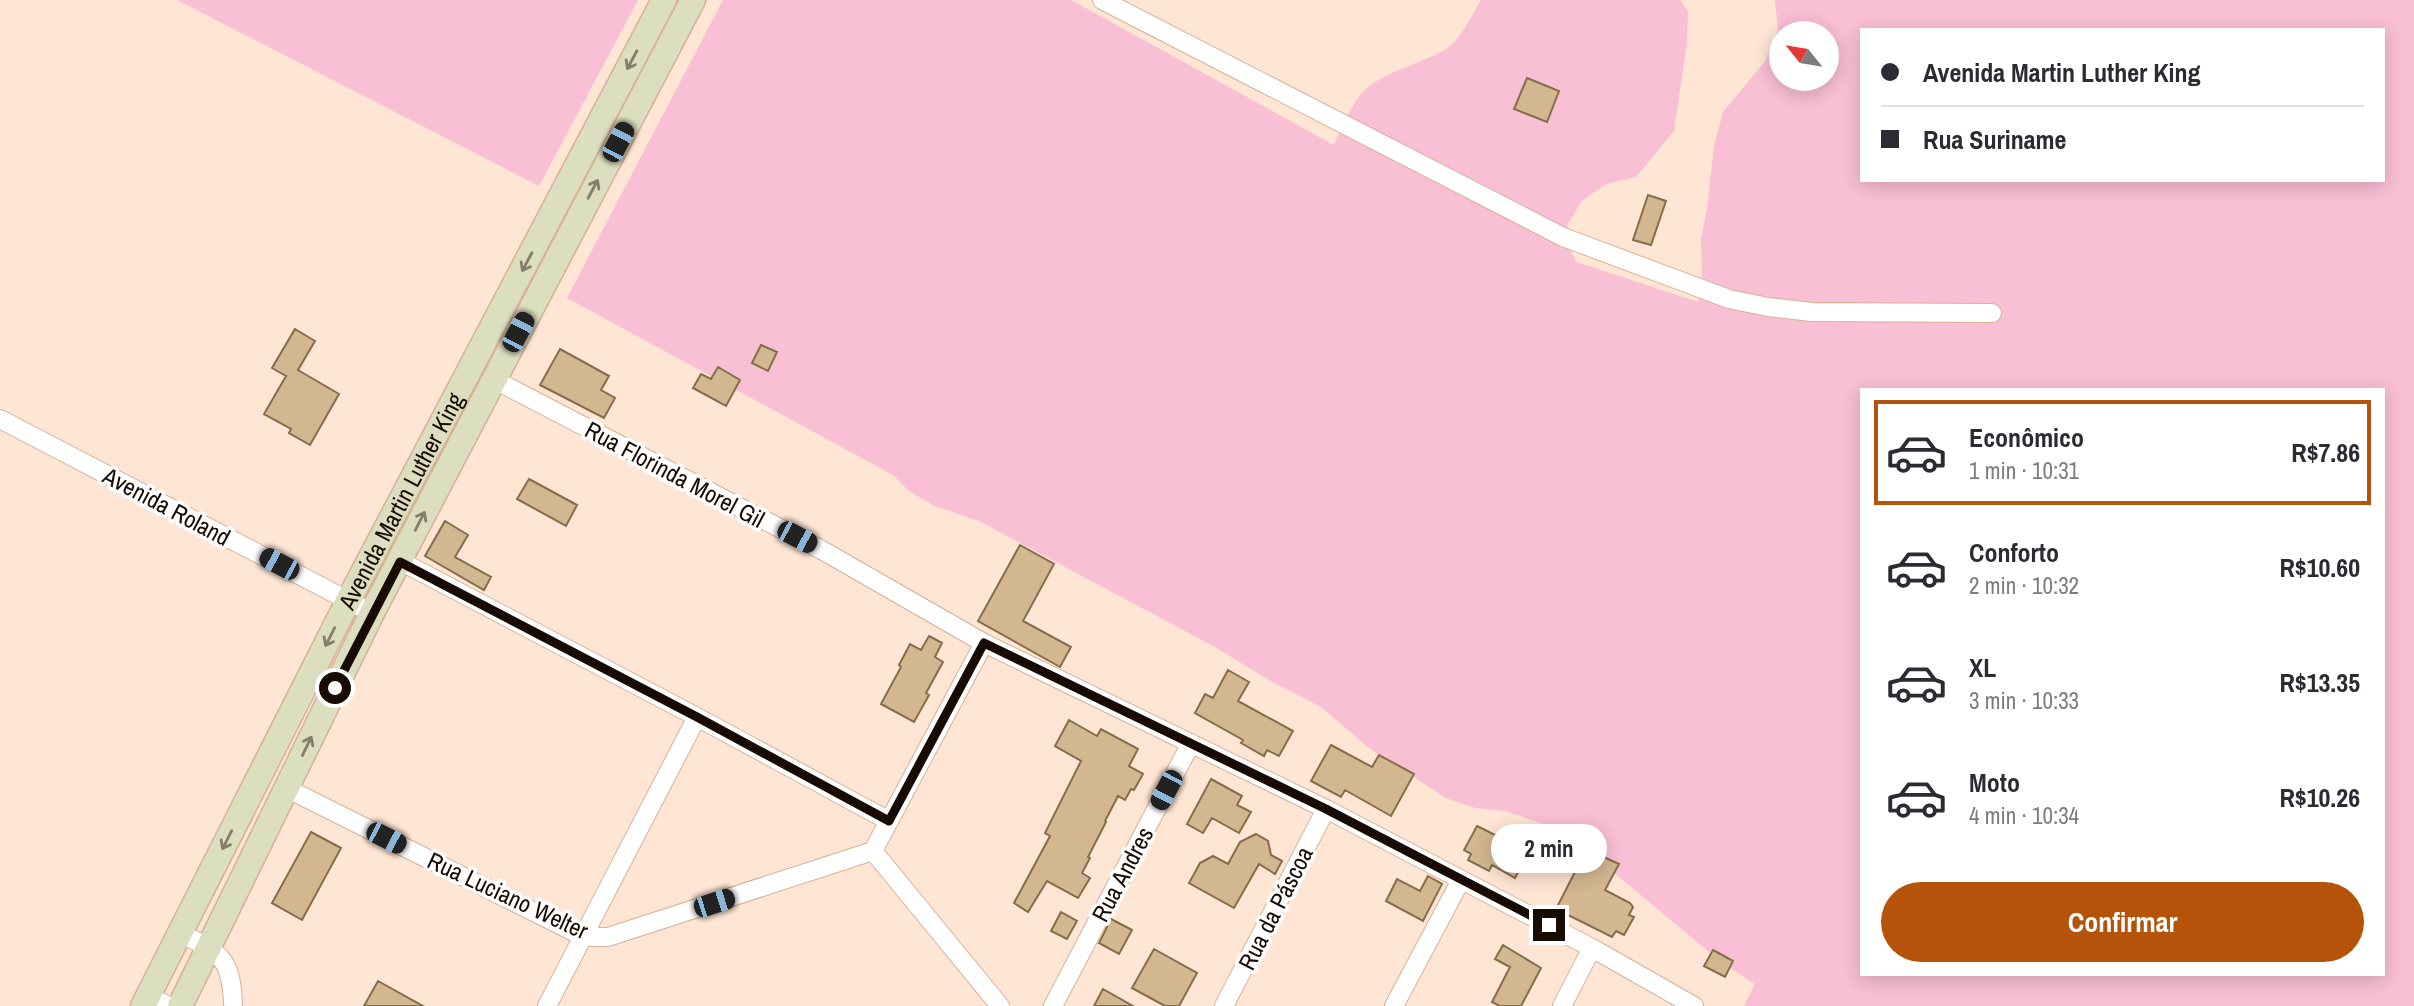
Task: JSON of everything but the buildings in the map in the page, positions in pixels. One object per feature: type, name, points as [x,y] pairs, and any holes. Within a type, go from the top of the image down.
[{"type":"main road","name":"Avenida Martin Luther King","points":[[153,1002],[180,933],[348,601],[664,0]]},
{"type":"main road","name":"Avenida Martin Luther King","points":[[180,1006],[372,613],[693,0]]},
{"type":"street","points":[[1102,0],[1563,237],[1729,299],[1812,312],[1992,313]]},
{"type":"street","name":"Rua Florinda Morel Gil","points":[[493,379],[820,550],[984,643],[1326,809],[1592,948],[1694,1006]]},
{"type":"street","name":"Avenida Roland","points":[[0,419],[372,613]]},
{"type":"street","points":[[400,562],[889,821]]},
{"type":"street","points":[[984,643],[873,851],[1000,1006]]},
{"type":"street","points":[[547,1006],[697,717]]},
{"type":"street","name":"Rua Andres","points":[[1053,1006],[1191,743]]},
{"type":"street","name":"Rua Luciano Welter","points":[[286,788],[584,937],[608,937],[873,851]]},
{"type":"street","name":"Rua da Páscoa","points":[[1224,1006],[1326,809]]},
{"type":"street","points":[[1394,1006],[1461,880]]},
{"type":"street","points":[[180,933],[210,947],[225,962],[230,972],[233,1005]]},
{"type":"street","points":[[1562,1006],[1592,948]]},
{"type":"shaded area","points":[[177,0],[638,0],[539,186]]},
{"type":"shaded area","points":[[723,0],[1071,0],[1334,145],[1350,110],[1363,92],[1392,73],[1446,49],[1461,33],[1481,0],[1680,0],[1688,12],[1687,43],[1674,131],[1636,177],[1606,184],[1582,201],[1567,225],[1572,254],[1577,262],[1698,302],[1702,273],[1701,239],[1714,145],[1723,112],[1765,61],[1769,51],[1769,91],[1839,91],[1839,21],[1777,21],[1775,0],[2414,0],[2414,1006],[1744,1006],[1755,984],[1721,962],[1564,831],[1506,811],[1475,808],[1446,798],[1369,748],[1321,707],[979,521],[935,506],[909,491],[893,475],[567,298]]},
{"type":"route","points":[[335,688],[400,562],[889,821],[984,643],[1326,809],[1549,925]]}]
